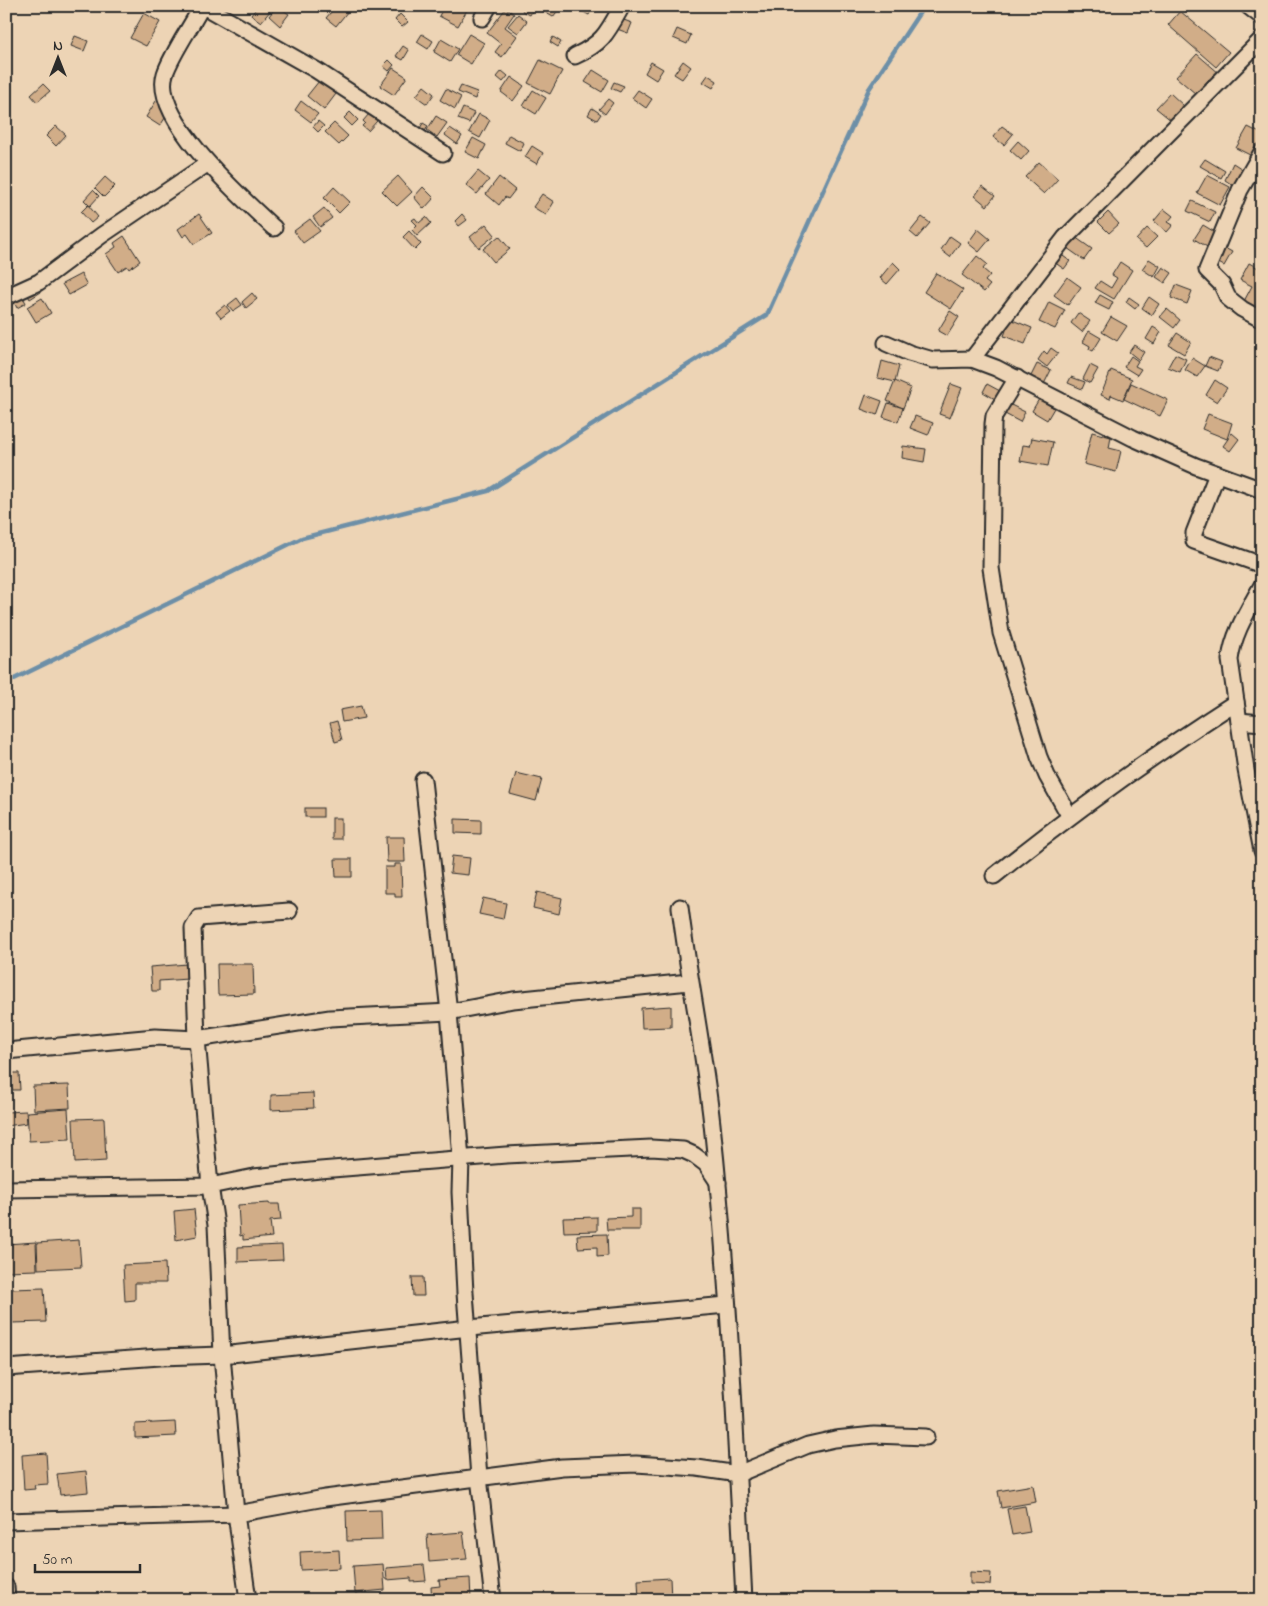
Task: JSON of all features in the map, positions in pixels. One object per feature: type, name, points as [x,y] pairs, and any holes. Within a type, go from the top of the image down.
[{"type":"street","points":[[274,228],[207,164],[168,106],[163,91],[165,74],[203,6],[316,70],[443,153]]},
{"type":"street","points":[[574,56],[595,46],[607,35],[622,6]]},
{"type":"street","points":[[1248,6],[1262,17]]},
{"type":"street","points":[[972,359],[1065,238],[1262,39]]},
{"type":"street","points":[[1262,152],[1240,190],[1208,270],[1222,285],[1228,298],[1262,320]]},
{"type":"street","points":[[6,298],[39,282],[80,254],[102,235],[207,164]]},
{"type":"street","points":[[886,343],[909,353],[933,360],[972,359],[1017,378],[1133,438],[1217,474],[1262,490]]},
{"type":"street","points":[[1017,378],[994,416],[991,568],[1001,632],[1031,737],[1047,776],[1070,815]]},
{"type":"street","points":[[1217,474],[1194,534],[1194,541],[1262,565]]},
{"type":"street","points":[[1262,585],[1232,647],[1230,660],[1249,788],[1262,850]]},
{"type":"street","points":[[994,876],[1070,815],[1165,747],[1236,702]]},
{"type":"street","points":[[1240,721],[1262,723]]},
{"type":"street","points":[[423,780],[449,1012],[461,1159],[460,1192],[479,1477],[493,1600]]},
{"type":"street","points":[[680,907],[689,982],[703,1052],[718,1182],[738,1474],[744,1600]]},
{"type":"street","points":[[248,1600],[236,1514],[222,1355],[216,1225],[210,1186],[196,1039],[193,928],[200,918],[289,911]]},
{"type":"street","points":[[6,1051],[155,1037],[196,1039],[330,1018],[449,1012],[512,1000],[689,982]]},
{"type":"street","points":[[6,1189],[210,1186],[254,1177],[461,1159],[671,1148],[694,1155],[706,1164],[718,1182]]},
{"type":"street","points":[[6,1368],[160,1357],[222,1355],[469,1328],[727,1305]]},
{"type":"street","points":[[6,1521],[236,1514],[325,1498],[562,1467],[636,1464],[697,1468],[738,1474],[808,1445],[835,1439],[874,1435],[926,1437]]},
{"type":"street","points":[[6,1587],[7,1600]]},
{"type":"building","points":[[258,6],[267,6],[271,10],[261,22],[251,15]]},
{"type":"building","points":[[277,6],[289,14],[280,26],[269,16]]},
{"type":"building","points":[[336,6],[352,6],[336,26],[326,18]]},
{"type":"building","points":[[444,6],[461,6],[467,10],[458,26],[439,16]]},
{"type":"building","points":[[525,6],[535,6],[530,15],[522,11]]},
{"type":"building","points":[[544,6],[555,6],[559,9],[553,17],[541,10]]},
{"type":"building","points":[[572,6],[593,6],[589,15]]},
{"type":"building","points":[[506,8],[514,14],[505,27],[517,36],[502,57],[495,52],[501,44],[487,33]]},
{"type":"building","points":[[1180,11],[1229,52],[1216,67],[1168,25]]},
{"type":"building","points":[[144,13],[160,22],[146,46],[130,38]]},
{"type":"building","points":[[400,14],[408,22],[402,27],[395,20]]},
{"type":"building","points":[[518,14],[527,21],[518,33],[508,26]]},
{"type":"building","points":[[621,19],[632,23],[628,33],[617,29]]},
{"type":"building","points":[[677,29],[691,35],[687,44],[673,38]]},
{"type":"building","points":[[422,34],[433,41],[428,49],[417,42]]},
{"type":"building","points":[[469,34],[484,43],[471,64],[456,55]]},
{"type":"building","points":[[75,36],[88,41],[84,51],[71,46]]},
{"type":"building","points":[[553,37],[561,42],[558,47],[550,42]]},
{"type":"building","points":[[441,39],[458,49],[450,62],[434,52]]},
{"type":"building","points":[[403,46],[409,50],[403,60],[396,56]]},
{"type":"building","points":[[1197,54],[1220,74],[1213,82],[1209,79],[1196,94],[1176,77]]},
{"type":"building","points":[[389,60],[394,65],[389,71],[383,66]]},
{"type":"building","points":[[540,60],[562,71],[550,94],[528,83]]},
{"type":"building","points":[[683,61],[691,67],[682,79],[674,74]]},
{"type":"building","points":[[651,62],[663,69],[656,80],[645,73]]},
{"type":"building","points":[[393,68],[407,77],[394,95],[380,86]]},
{"type":"building","points":[[593,70],[609,80],[602,92],[585,82]]},
{"type":"building","points":[[502,71],[508,76],[503,82],[497,77]]},
{"type":"building","points":[[708,75],[717,81],[713,88],[703,82]]},
{"type":"building","points":[[511,77],[524,86],[513,101],[501,92]]},
{"type":"building","points":[[319,81],[336,94],[324,110],[307,96]]},
{"type":"building","points":[[614,82],[624,86],[620,92],[611,88]]},
{"type":"building","points":[[43,84],[50,91],[37,102],[31,95]]},
{"type":"building","points":[[424,86],[434,94],[427,104],[416,96]]},
{"type":"building","points":[[461,86],[477,92],[475,99],[458,92]]},
{"type":"building","points":[[446,89],[461,97],[455,109],[440,100]]},
{"type":"building","points":[[533,90],[546,98],[536,114],[523,106]]},
{"type":"building","points":[[638,90],[652,99],[646,108],[632,98]]},
{"type":"building","points":[[1170,93],[1185,107],[1172,121],[1156,108]]},
{"type":"building","points":[[608,99],[613,103],[605,114],[599,109]]},
{"type":"building","points":[[156,101],[170,110],[160,126],[146,117]]},
{"type":"building","points":[[301,101],[318,114],[311,122],[295,110]]},
{"type":"building","points":[[463,108],[474,113],[469,123],[458,119]]},
{"type":"building","points":[[592,108],[601,114],[597,120],[588,115]]},
{"type":"building","points":[[350,112],[358,120],[352,126],[344,118]]},
{"type":"building","points":[[369,114],[377,121],[368,131],[362,126],[365,123],[363,121]]},
{"type":"building","points":[[479,114],[490,120],[480,138],[469,132]]},
{"type":"building","points":[[436,116],[447,123],[437,137],[427,130]]},
{"type":"building","points":[[318,121],[324,126],[318,132],[313,127]]},
{"type":"building","points":[[334,123],[348,136],[339,145],[325,132]]},
{"type":"building","points":[[423,123],[428,126],[424,133],[419,130]]},
{"type":"building","points":[[56,126],[66,135],[56,146],[46,136]]},
{"type":"building","points":[[1002,126],[1013,134],[1004,145],[993,137]]},
{"type":"building","points":[[1248,127],[1262,134],[1262,144],[1254,157],[1236,148]]},
{"type":"building","points":[[450,128],[462,136],[457,144],[445,135]]},
{"type":"building","points":[[509,135],[524,143],[520,151],[505,143]]},
{"type":"building","points":[[473,138],[486,145],[479,159],[465,152]]},
{"type":"building","points":[[1018,141],[1029,151],[1021,160],[1010,150]]},
{"type":"building","points":[[532,146],[543,153],[537,164],[525,157]]},
{"type":"building","points":[[1205,159],[1225,171],[1221,178],[1200,166]]},
{"type":"building","points":[[1039,162],[1058,179],[1044,194],[1025,177]]},
{"type":"building","points":[[1233,163],[1247,172],[1237,188],[1225,180]]},
{"type":"building","points":[[478,171],[489,180],[477,194],[466,185]]},
{"type":"building","points":[[1207,175],[1230,187],[1220,205],[1197,193]]},
{"type":"building","points":[[398,176],[412,192],[397,206],[382,191]]},
{"type":"building","points":[[105,177],[115,186],[104,197],[95,188]]},
{"type":"building","points":[[499,177],[515,190],[508,199],[505,197],[499,205],[486,194]]},
{"type":"building","points":[[982,186],[995,196],[987,206],[975,196]]},
{"type":"building","points":[[334,187],[350,202],[339,213],[324,198]]},
{"type":"building","points":[[423,187],[434,198],[424,209],[414,197]]},
{"type":"building","points":[[93,190],[99,196],[90,206],[84,200]]},
{"type":"building","points":[[542,194],[554,202],[546,215],[533,207]]},
{"type":"building","points":[[1192,201],[1215,212],[1210,222],[1187,211]]},
{"type":"building","points":[[88,205],[98,217],[91,223],[81,212]]},
{"type":"building","points":[[324,208],[332,218],[320,227],[313,217]]},
{"type":"building","points":[[1164,209],[1173,216],[1168,222],[1173,225],[1167,232],[1154,221]]},
{"type":"building","points":[[1108,212],[1119,224],[1109,233],[1098,222]]},
{"type":"building","points":[[199,214],[212,233],[194,244],[187,234],[183,237],[178,229]]},
{"type":"building","points":[[462,214],[467,220],[459,226],[455,221]]},
{"type":"building","points":[[426,217],[431,223],[417,236],[412,230],[417,225],[412,220],[415,218],[419,223]]},
{"type":"building","points":[[922,217],[930,223],[917,238],[910,232]]},
{"type":"building","points":[[310,219],[320,231],[303,243],[294,231]]},
{"type":"building","points":[[486,224],[495,235],[479,248],[470,237]]},
{"type":"building","points":[[1203,225],[1218,234],[1209,248],[1194,239]]},
{"type":"building","points":[[1147,228],[1157,237],[1146,248],[1136,240]]},
{"type":"building","points":[[978,229],[990,239],[979,252],[968,243]]},
{"type":"building","points":[[409,231],[421,244],[415,250],[403,237]]},
{"type":"building","points":[[124,236],[140,261],[129,269],[127,266],[118,272],[106,254],[116,247],[114,243]]},
{"type":"building","points":[[499,236],[510,249],[494,262],[483,249]]},
{"type":"building","points":[[950,236],[960,243],[950,257],[941,250]]},
{"type":"building","points":[[1075,237],[1092,249],[1084,260],[1067,248]]},
{"type":"building","points":[[1223,247],[1232,252],[1224,266],[1215,261]]},
{"type":"building","points":[[1060,254],[1070,261],[1064,269],[1054,262]]},
{"type":"building","points":[[977,256],[987,264],[983,269],[990,275],[985,281],[990,285],[984,292],[962,275]]},
{"type":"building","points":[[1149,259],[1160,266],[1154,277],[1142,269]]},
{"type":"building","points":[[893,262],[900,269],[887,284],[880,278]]},
{"type":"building","points":[[1120,262],[1132,270],[1114,299],[1095,288],[1100,281],[1111,288],[1117,278],[1112,275]]},
{"type":"building","points":[[1249,263],[1262,270],[1262,312],[1243,303],[1252,286],[1240,280]]},
{"type":"building","points":[[1163,267],[1172,273],[1165,283],[1156,277]]},
{"type":"building","points":[[936,273],[963,290],[951,309],[924,292]]},
{"type":"building","points":[[81,274],[87,285],[69,295],[62,284]]},
{"type":"building","points":[[1067,277],[1081,287],[1068,305],[1054,295]]},
{"type":"building","points":[[1176,285],[1192,291],[1187,304],[1171,298]]},
{"type":"building","points":[[39,287],[41,292],[30,299],[27,294]]},
{"type":"building","points":[[252,293],[257,299],[246,308],[242,302]]},
{"type":"building","points":[[1100,295],[1113,302],[1109,310],[1095,303]]},
{"type":"building","points":[[23,297],[26,303],[17,308],[14,302]]},
{"type":"building","points":[[1129,297],[1139,304],[1135,309],[1126,302]]},
{"type":"building","points":[[1149,297],[1159,304],[1152,315],[1142,308]]},
{"type":"building","points":[[42,298],[51,313],[36,322],[27,307]]},
{"type":"building","points":[[237,298],[242,305],[233,311],[228,305]]},
{"type":"building","points":[[1049,302],[1065,310],[1055,329],[1039,322]]},
{"type":"building","points":[[225,305],[230,311],[221,318],[216,312]]},
{"type":"building","points":[[1167,309],[1180,320],[1174,328],[1160,317]]},
{"type":"building","points":[[950,311],[959,317],[947,336],[938,331]]},
{"type":"building","points":[[1078,313],[1090,321],[1082,332],[1071,323]]},
{"type":"building","points":[[1111,317],[1127,326],[1117,341],[1102,332]]},
{"type":"building","points":[[1010,319],[1032,328],[1025,344],[1004,336]]},
{"type":"building","points":[[1153,327],[1161,332],[1154,344],[1146,339]]},
{"type":"building","points":[[1089,331],[1101,338],[1093,351],[1089,349],[1090,346],[1083,342]]},
{"type":"building","points":[[1177,333],[1191,342],[1184,354],[1169,345]]},
{"type":"building","points":[[1134,345],[1144,352],[1139,360],[1129,352]]},
{"type":"building","points":[[1051,348],[1058,353],[1047,367],[1038,360],[1044,351],[1047,354]]},
{"type":"building","points":[[1175,354],[1186,359],[1180,372],[1168,367]]},
{"type":"building","points":[[1131,356],[1138,361],[1135,366],[1141,369],[1137,375],[1124,367]]},
{"type":"building","points":[[1209,357],[1222,362],[1218,371],[1205,366]]},
{"type":"building","points":[[1192,358],[1205,366],[1197,377],[1185,370]]},
{"type":"building","points":[[882,361],[899,366],[895,382],[878,378]]},
{"type":"building","points":[[1037,364],[1051,370],[1044,384],[1030,378]]},
{"type":"building","points":[[1090,365],[1098,369],[1090,383],[1083,379]]},
{"type":"building","points":[[1111,370],[1132,379],[1123,400],[1111,395],[1110,399],[1101,395]]},
{"type":"building","points":[[1071,377],[1085,382],[1082,389],[1068,383]]},
{"type":"building","points":[[1215,380],[1227,388],[1217,402],[1206,395]]},
{"type":"building","points":[[895,381],[911,388],[903,408],[887,401]]},
{"type":"building","points":[[1131,383],[1168,400],[1160,416],[1124,399]]},
{"type":"building","points":[[951,384],[962,388],[950,418],[939,414]]},
{"type":"building","points":[[987,384],[1000,391],[995,399],[983,392]]},
{"type":"building","points":[[866,395],[882,401],[877,415],[861,409]]},
{"type":"building","points":[[1039,399],[1054,408],[1047,420],[1032,411]]},
{"type":"building","points":[[888,403],[903,408],[898,422],[883,417]]},
{"type":"building","points":[[1009,404],[1025,412],[1020,422],[1005,414]]},
{"type":"building","points":[[1208,414],[1232,423],[1227,439],[1202,429]]},
{"type":"building","points":[[915,416],[933,423],[928,435],[910,428]]},
{"type":"building","points":[[1092,432],[1111,437],[1109,448],[1121,451],[1116,472],[1084,464]]},
{"type":"building","points":[[1232,433],[1239,439],[1230,451],[1223,446]]},
{"type":"building","points":[[1032,438],[1053,442],[1048,466],[1020,461],[1023,445],[1030,446]]},
{"type":"building","points":[[903,446],[926,449],[924,462],[902,458]]},
{"type":"building","points":[[361,706],[364,718],[342,722],[340,710]]},
{"type":"building","points":[[337,721],[342,740],[335,742],[330,723]]},
{"type":"building","points":[[516,773],[542,779],[536,801],[510,794]]},
{"type":"building","points":[[305,808],[323,808],[323,817],[305,817]]},
{"type":"building","points":[[332,818],[341,818],[341,839],[332,839]]},
{"type":"building","points":[[455,819],[481,820],[481,834],[455,833]]},
{"type":"building","points":[[386,837],[404,837],[405,862],[387,862]]},
{"type":"building","points":[[452,856],[470,858],[468,875],[450,873]]},
{"type":"building","points":[[335,859],[352,859],[352,877],[336,877]]},
{"type":"building","points":[[395,864],[401,864],[402,897],[395,897],[395,893],[385,893],[385,867],[395,867]]},
{"type":"building","points":[[537,892],[562,898],[559,914],[533,908]]},
{"type":"building","points":[[483,898],[506,903],[503,919],[479,914]]},
{"type":"building","points":[[187,964],[188,979],[159,981],[159,991],[152,991],[150,967]]},
{"type":"building","points":[[217,964],[253,964],[254,994],[218,995]]},
{"type":"building","points":[[671,1006],[671,1027],[642,1028],[641,1008]]},
{"type":"building","points":[[6,1073],[19,1073],[20,1090],[6,1090]]},
{"type":"building","points":[[69,1085],[70,1108],[34,1110],[33,1086]]},
{"type":"building","points":[[313,1093],[314,1108],[271,1110],[271,1095]]},
{"type":"building","points":[[68,1109],[70,1139],[29,1141],[27,1112]]},
{"type":"building","points":[[26,1111],[27,1123],[6,1126],[6,1112]]},
{"type":"building","points":[[104,1118],[106,1161],[75,1163],[73,1119]]},
{"type":"building","points":[[279,1204],[281,1220],[270,1221],[272,1237],[243,1240],[243,1235],[240,1236],[238,1205]]},
{"type":"building","points":[[194,1209],[197,1236],[176,1240],[174,1211]]},
{"type":"building","points":[[631,1209],[640,1209],[640,1230],[607,1230],[606,1218],[631,1217]]},
{"type":"building","points":[[597,1217],[597,1231],[564,1232],[563,1218]]},
{"type":"building","points":[[607,1234],[608,1256],[597,1257],[597,1247],[578,1248],[577,1235]]},
{"type":"building","points":[[79,1240],[81,1267],[38,1269],[37,1243]]},
{"type":"building","points":[[36,1242],[37,1270],[6,1271],[6,1244]]},
{"type":"building","points":[[282,1245],[283,1260],[238,1262],[238,1247]]},
{"type":"building","points":[[165,1263],[166,1283],[135,1283],[135,1300],[125,1301],[123,1265]]},
{"type":"building","points":[[412,1277],[423,1277],[424,1296],[413,1296]]},
{"type":"building","points":[[44,1288],[46,1322],[12,1323],[11,1289]]},
{"type":"building","points":[[175,1422],[176,1436],[135,1438],[135,1424]]},
{"type":"building","points":[[46,1453],[48,1484],[34,1485],[35,1489],[24,1490],[22,1455]]},
{"type":"building","points":[[86,1471],[88,1492],[60,1495],[57,1474]]},
{"type":"building","points":[[1033,1485],[1036,1502],[1001,1508],[998,1491]]},
{"type":"building","points":[[1025,1506],[1030,1532],[1012,1535],[1007,1509]]},
{"type":"building","points":[[381,1510],[382,1540],[347,1541],[346,1511]]},
{"type":"building","points":[[463,1532],[467,1559],[429,1562],[427,1535]]},
{"type":"building","points":[[339,1550],[340,1568],[301,1570],[300,1552]]},
{"type":"building","points":[[383,1564],[385,1590],[355,1593],[353,1566]]},
{"type":"building","points":[[424,1565],[426,1581],[411,1582],[411,1578],[387,1580],[386,1568]]},
{"type":"building","points":[[970,1572],[991,1573],[990,1585],[970,1584]]},
{"type":"building","points":[[470,1578],[471,1600],[432,1600],[431,1587],[440,1586],[439,1580]]},
{"type":"building","points":[[670,1578],[671,1600],[639,1600],[638,1580]]},
{"type":"waterway","points":[[6,683],[302,538],[488,491],[767,315],[869,89],[924,6]]}]
